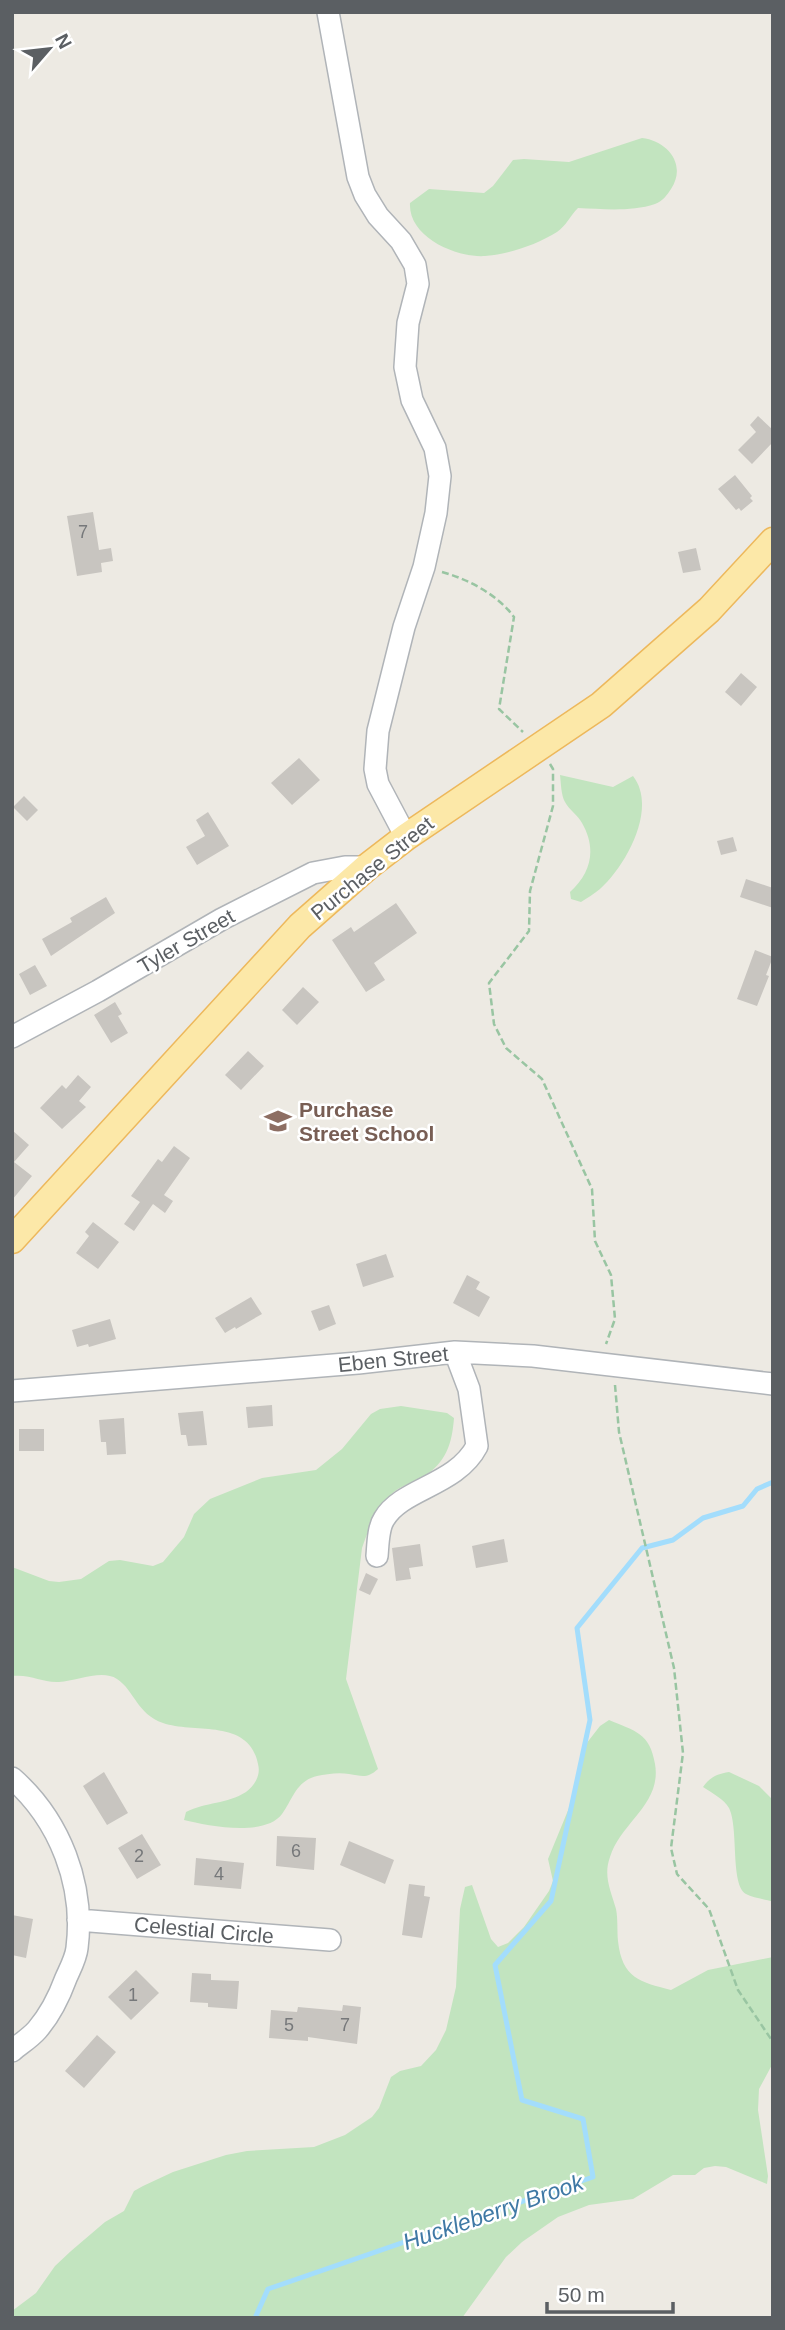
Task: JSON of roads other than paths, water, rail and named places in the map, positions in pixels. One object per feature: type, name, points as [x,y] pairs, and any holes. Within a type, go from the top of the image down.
[{"type":"main road","name":"Purchase Street","points":[[12,1240],[300,926],[367,867],[406,837],[601,705],[709,610],[773,541]]},
{"type":"street","points":[[328,12],[358,177],[378,216],[401,241],[415,265],[418,284],[408,323],[405,367],[412,400],[435,448],[440,476],[436,513],[424,567],[413,597],[378,731],[375,769],[384,800],[406,837]]},
{"type":"street","name":"Tyler Street","points":[[12,1037],[222,919],[313,873],[345,867],[367,867]]},
{"type":"street","points":[[377,1556],[382,1520],[395,1506],[463,1466],[477,1446],[469,1389],[454,1352]]},
{"type":"street","name":"Eben Street","points":[[12,1391],[331,1365],[454,1352],[533,1356],[773,1384]]},
{"type":"street","points":[[12,1778],[26,1790],[51,1822],[67,1860],[79,1905],[77,1951],[59,1998],[37,2029],[12,2051]]},
{"type":"street","name":"Celestial Circle","points":[[78,1920],[330,1940]]},
{"type":"waterway","name":"Huckleberry Brook","points":[[255,2318],[268,2289],[593,2177],[583,2119],[522,2100],[495,1965],[551,1901],[590,1720],[577,1628],[642,1548],[673,1540],[703,1518],[743,1506],[757,1489],[773,1482]]},
{"type":"place","name":"Purchase Street School","points":[[278,1121]]}]
